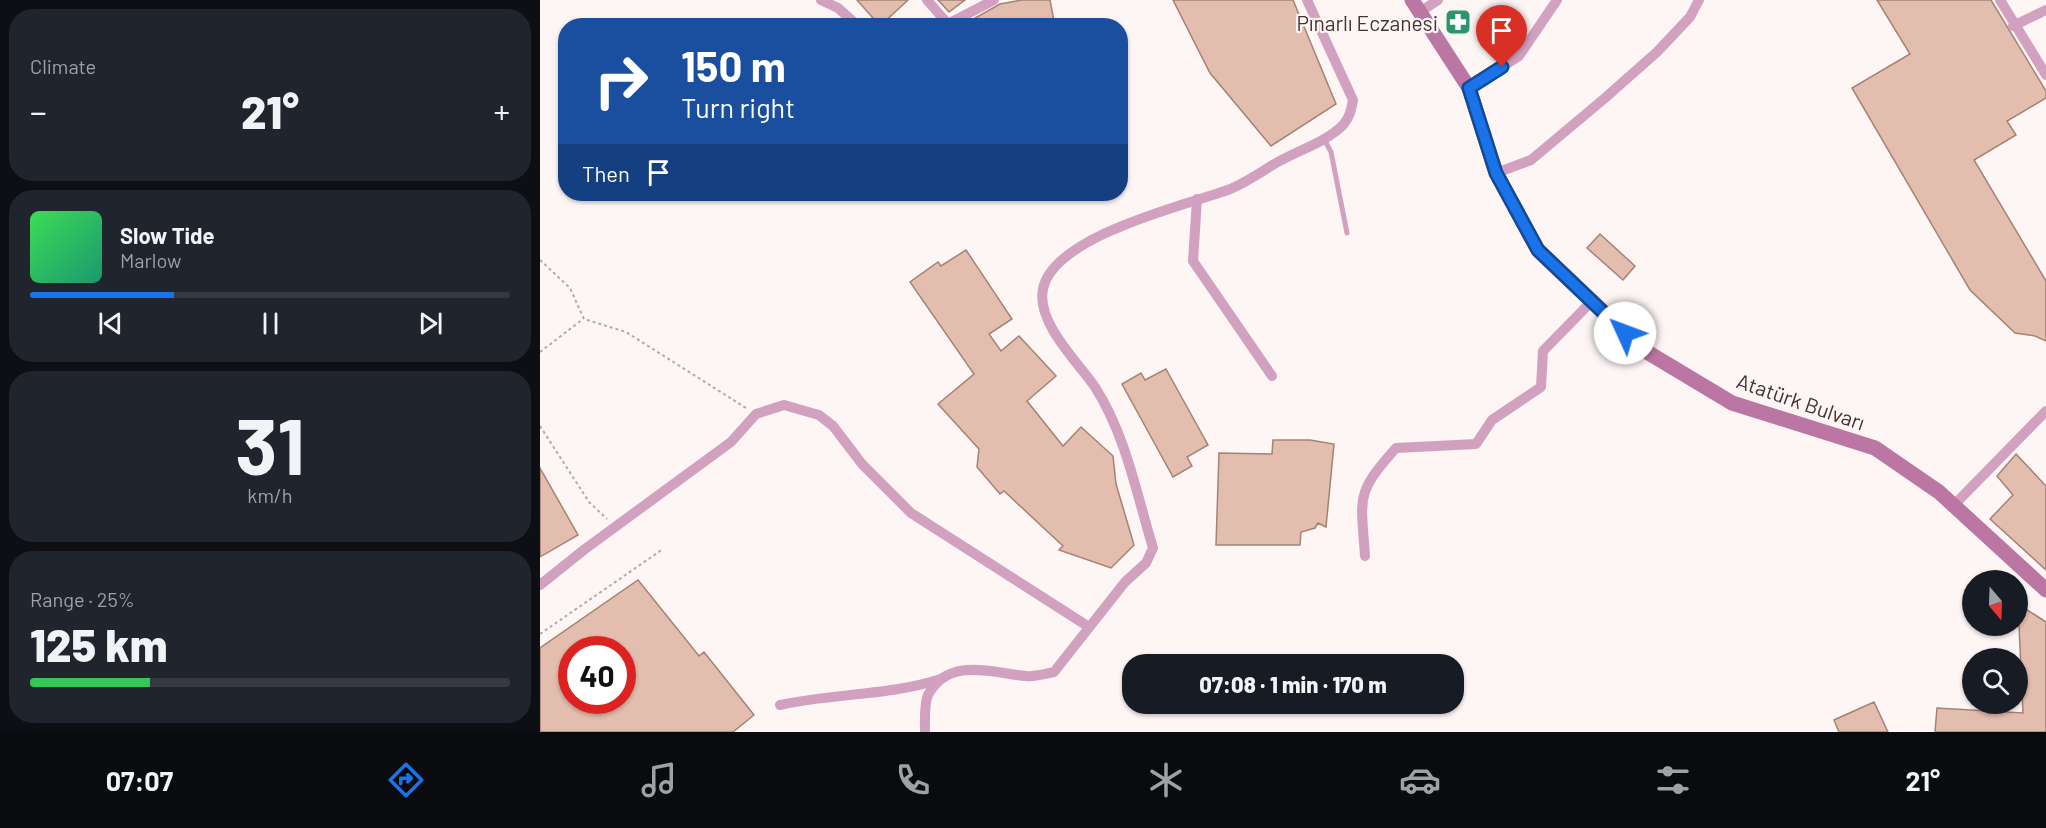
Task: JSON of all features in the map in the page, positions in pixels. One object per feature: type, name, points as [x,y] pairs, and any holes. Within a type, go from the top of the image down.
[{"type":"street","points":[[821,0],[838,8],[849,18]]},
{"type":"street","points":[[927,0],[941,18]]},
{"type":"street","points":[[959,18],[993,0]]},
{"type":"street","points":[[780,705],[835,695],[912,688],[964,670],[982,668],[1025,676],[1054,672],[1125,582],[1146,563],[1153,548],[1123,440],[1107,406],[1048,322],[1041,303],[1043,287],[1054,269],[1076,249],[1114,229],[1197,199],[1227,191],[1324,138],[1343,125],[1351,114],[1353,100],[1307,0]]},
{"type":"street","points":[[1415,7],[1438,0]]},
{"type":"street","points":[[1469,88],[1519,56],[1557,0]]},
{"type":"street","points":[[1496,173],[1531,160],[1605,98],[1657,52],[1690,17],[1699,0]]},
{"type":"street","points":[[2000,0],[2013,26],[2046,75]]},
{"type":"street","name":"Atatürk Bulvarı","points":[[1415,7],[1469,88],[1496,173],[1538,250],[1642,349],[1732,403],[1875,448],[1939,492],[2046,590]]},
{"type":"street","points":[[2013,26],[2046,10]]},
{"type":"street","points":[[1197,199],[1193,261],[1272,376]]},
{"type":"street","points":[[1365,556],[1361,499],[1370,478],[1396,448],[1476,444],[1492,420],[1541,387],[1544,351],[1592,301]]},
{"type":"street","points":[[540,585],[731,442],[756,414],[784,405],[819,415],[833,426],[887,492],[911,513],[1089,627]]},
{"type":"street","points":[[1954,505],[2046,411]]},
{"type":"street","points":[[925,732],[928,695],[944,678]]},
{"type":"lane","points":[[1324,138],[1331,152],[1347,233]]},
{"type":"path","points":[[540,260],[570,288],[584,319],[626,332],[756,414]]},
{"type":"path","points":[[540,352],[584,319]]},
{"type":"path","points":[[540,426],[589,502],[616,527]]},
{"type":"path","points":[[540,634],[663,549]]},
{"type":"building","points":[[857,0],[908,0],[889,18],[873,18]]},
{"type":"building","points":[[938,0],[965,0],[949,12]]},
{"type":"building","points":[[1022,0],[1050,0],[1053,18],[975,18],[1000,4]]},
{"type":"building","points":[[1173,0],[1293,0],[1336,104],[1271,146],[1210,73]]},
{"type":"building","points":[[1877,0],[1991,0],[2046,91],[2046,98],[2007,121],[2016,135],[1974,160],[2046,281],[2046,341],[2035,336],[2015,333],[1970,290],[1852,88],[1910,54]]},
{"type":"building","points":[[1600,234],[1635,266],[1623,280],[1587,248]]},
{"type":"building","points":[[966,250],[1012,319],[989,334],[1001,351],[1019,336],[1056,376],[1027,401],[1063,446],[1081,427],[1113,456],[1116,484],[1134,545],[1111,568],[1059,550],[1063,546],[1004,491],[1000,494],[977,467],[979,449],[938,404],[974,374],[910,282],[938,262],[941,266]]},
{"type":"building","points":[[1166,369],[1208,445],[1187,457],[1192,466],[1173,477],[1122,384],[1141,373],[1145,380]]},
{"type":"building","points":[[1273,440],[1310,440],[1334,444],[1326,527],[1318,523],[1315,528],[1301,532],[1300,545],[1216,545],[1219,453],[1272,454]]},
{"type":"building","points":[[2016,454],[2046,486],[2046,570],[1990,519],[2013,495],[1997,476]]},
{"type":"building","points":[[540,468],[578,535],[540,557]]},
{"type":"building","points":[[638,580],[699,656],[704,652],[754,715],[733,732],[540,732],[540,648]]},
{"type":"building","points":[[2028,610],[2046,622],[2046,732],[1935,732],[1937,708],[1962,709],[1962,714],[2028,714],[2028,648],[2020,648],[2019,636],[2028,636]]},
{"type":"building","points":[[1874,702],[1888,732],[1839,732],[1834,720]]},
{"type":"place","name":"Pınarlı Eczanesi","points":[[1458,22]]},
{"type":"route","points":[[1502,67],[1469,88],[1496,173],[1538,250],[1625,333]]}]
